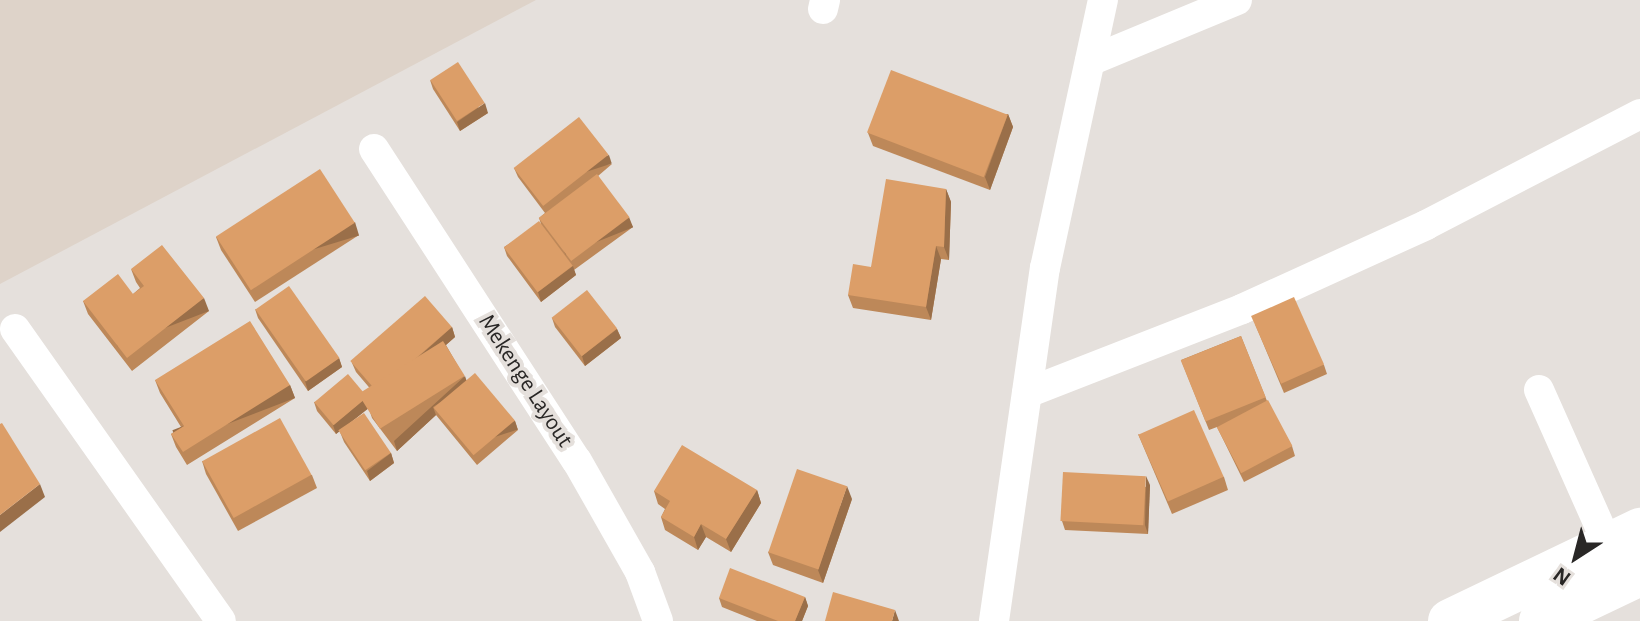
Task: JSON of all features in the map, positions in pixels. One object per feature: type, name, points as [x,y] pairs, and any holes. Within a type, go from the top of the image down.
[{"type":"highway","points":[[1450,621],[1624,537]]},
{"type":"highway","points":[[1541,621],[1640,574]]},
{"type":"street","points":[[994,621],[1045,268],[1103,0]]},
{"type":"street","points":[[1090,61],[1237,0]]},
{"type":"street","points":[[1027,393],[1285,290],[1640,114]]},
{"type":"street","name":"Mekenge Layout","points":[[374,149],[577,461],[640,572],[658,621]]},
{"type":"street","points":[[15,329],[221,621]]},
{"type":"street","points":[[1539,390],[1624,537]]},
{"type":"shaded area","points":[[0,0],[536,0],[0,284]]},
{"type":"building","points":[[458,62],[485,103],[457,121],[430,80]]},
{"type":"building","points":[[891,70],[1008,115],[984,177],[867,133]]},
{"type":"building","points":[[579,117],[609,155],[543,206],[514,168]]},
{"type":"building","points":[[320,169],[355,223],[251,290],[216,237]]},
{"type":"building","points":[[597,174],[629,217],[571,261],[539,218]]},
{"type":"building","points":[[886,179],[946,189],[944,247],[936,246],[926,307],[848,295],[853,264],[871,267]]},
{"type":"building","points":[[539,221],[573,266],[538,292],[504,247]]},
{"type":"building","points":[[162,245],[204,298],[127,358],[83,301],[118,274],[133,294],[144,286],[131,269]]},
{"type":"building","points":[[289,286],[339,358],[306,382],[255,310]]},
{"type":"building","points":[[587,290],[617,329],[582,356],[552,318]]},
{"type":"building","points":[[425,296],[452,327],[377,392],[350,361]]},
{"type":"building","points":[[1294,297],[1324,365],[1281,384],[1251,316]]},
{"type":"building","points":[[250,321],[290,385],[183,452],[171,434],[184,426],[155,380]]},
{"type":"building","points":[[1241,336],[1266,397],[1205,422],[1181,360]]},
{"type":"building","points":[[443,341],[465,376],[380,429],[358,394]]},
{"type":"building","points":[[475,373],[515,420],[473,455],[434,408]]},
{"type":"building","points":[[348,374],[367,397],[334,425],[314,402]]},
{"type":"building","points":[[1268,400],[1292,446],[1241,473],[1217,427]]},
{"type":"building","points":[[1194,410],[1224,477],[1168,501],[1138,435]]},
{"type":"building","points":[[364,413],[391,453],[365,470],[338,430]]},
{"type":"building","points":[[280,418],[312,475],[234,518],[202,461]]},
{"type":"building","points":[[0,424],[40,484],[0,515]]},
{"type":"building","points":[[682,445],[757,490],[726,539],[701,524],[694,537],[661,517],[670,501],[654,491]]},
{"type":"building","points":[[797,469],[847,486],[818,569],[768,552]]},
{"type":"building","points":[[1063,472],[1146,476],[1143,525],[1060,521]]},
{"type":"building","points":[[730,568],[805,597],[795,621],[778,621],[719,598]]},
{"type":"building","points":[[833,592],[895,610],[892,621],[825,621]]}]
